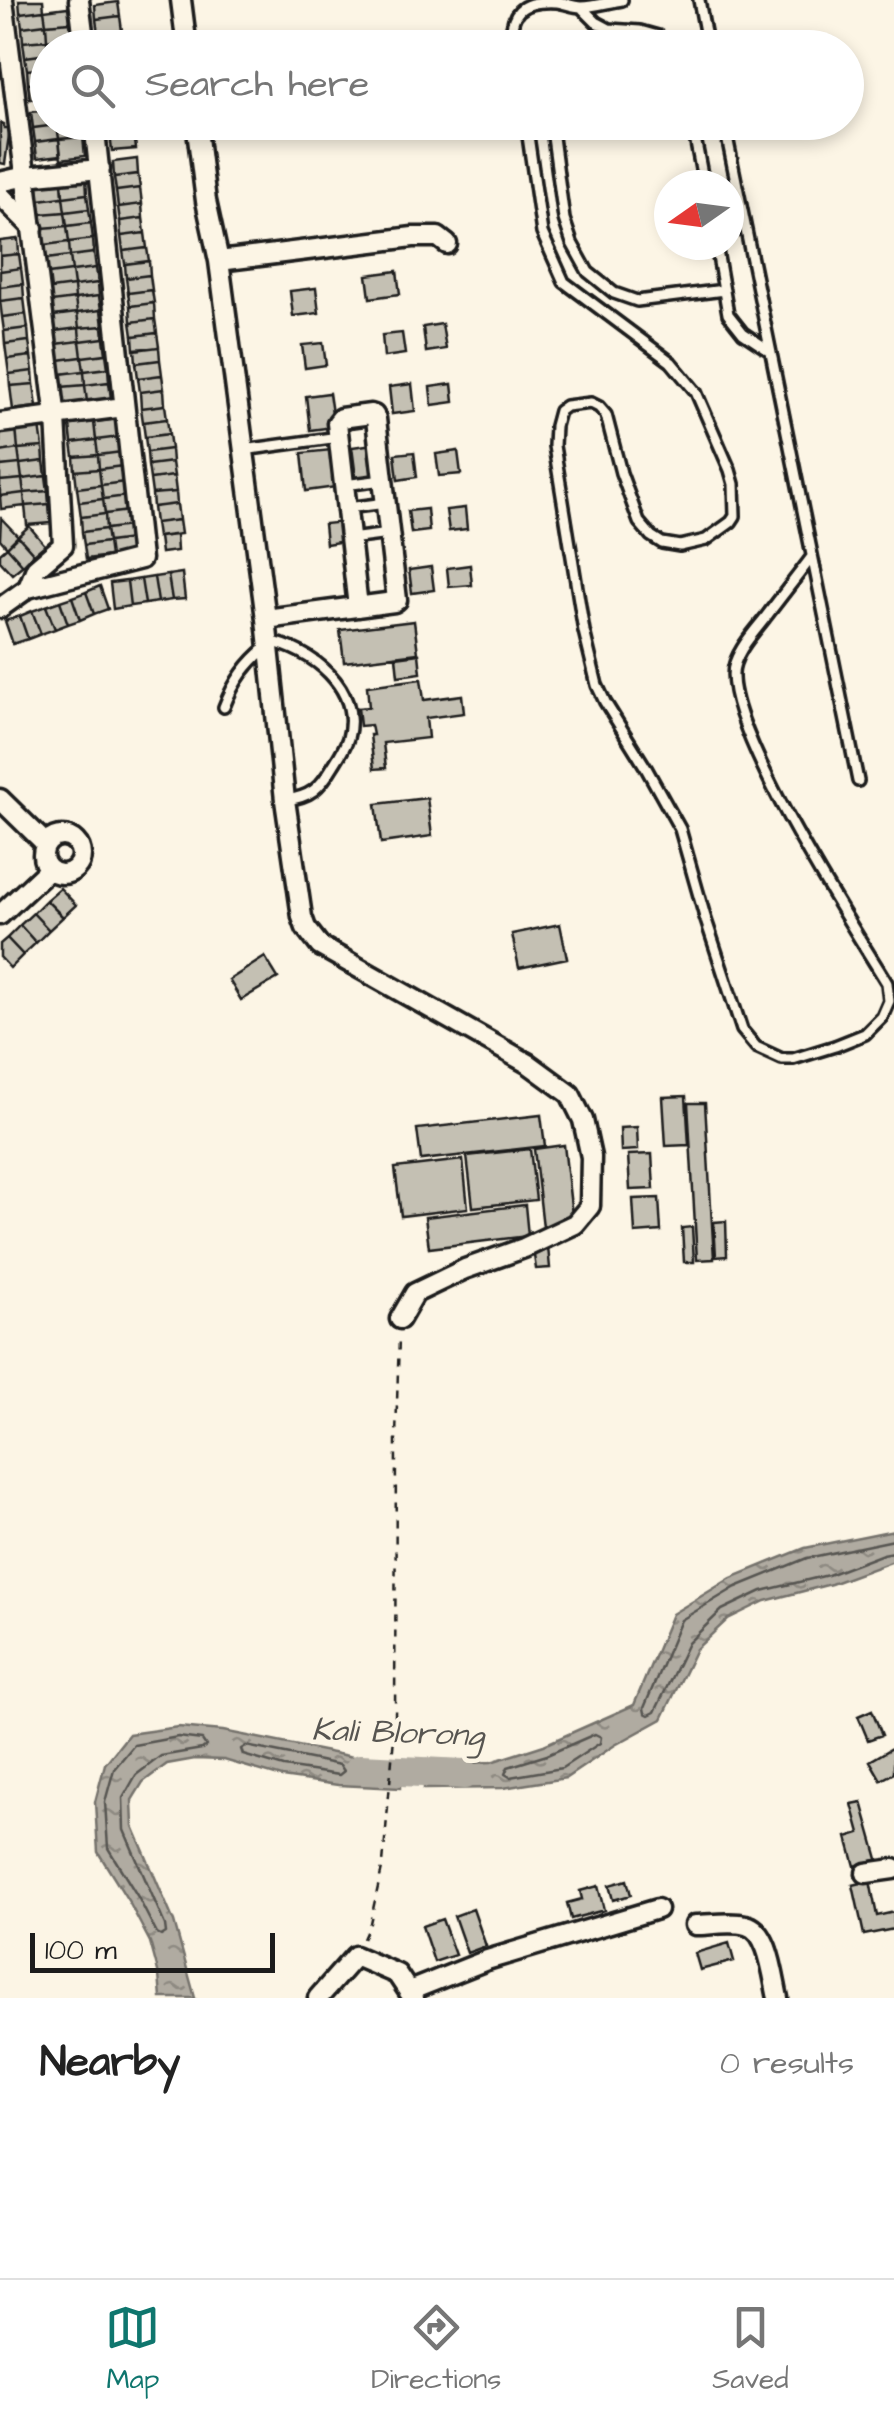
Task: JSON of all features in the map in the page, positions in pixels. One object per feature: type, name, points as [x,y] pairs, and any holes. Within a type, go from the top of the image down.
[{"type":"street","points":[[4,0],[10,120],[26,176],[34,228],[56,418],[62,544],[72,578]]},
{"type":"street","points":[[79,0],[83,30]]},
{"type":"street","points":[[181,0],[185,30]]},
{"type":"street","points":[[0,608],[28,588],[141,558],[96,140]]},
{"type":"street","points":[[198,140],[219,261],[266,618],[285,800],[306,928],[320,946],[353,967],[529,1064],[570,1094],[584,1120],[590,1157],[590,1206],[575,1224],[524,1248],[465,1268],[415,1293],[400,1320]]},
{"type":"street","points":[[0,182],[100,169]]},
{"type":"street","points":[[0,195],[34,228]]},
{"type":"street","points":[[219,261],[412,237],[438,237],[446,244]]},
{"type":"street","points":[[0,423],[124,408]]},
{"type":"street","points":[[266,618],[358,607],[397,600],[374,415],[338,420],[358,607]]},
{"type":"street","points":[[28,588],[36,568],[62,544]]},
{"type":"street","points":[[0,799],[46,844]]},
{"type":"street","points":[[63,836],[75,842],[80,860],[73,870],[60,874],[49,869],[43,857],[46,844],[63,836]]},
{"type":"street","points":[[0,915],[49,869]]},
{"type":"street","points":[[866,1873],[894,1870]]},
{"type":"street","points":[[318,1998],[355,1956],[397,1974],[411,1994],[487,1960],[657,1908]]},
{"type":"street","points":[[695,1925],[747,1924],[759,1933],[778,1998]]},
{"type":"lane","points":[[512,30],[515,12],[523,4],[556,1],[581,7],[622,0]]},
{"type":"lane","points":[[699,0],[705,30]]},
{"type":"lane","points":[[581,7],[609,30]]},
{"type":"lane","points":[[529,140],[542,233],[564,282],[671,362],[696,392],[734,484],[736,508],[730,522],[706,540],[680,546],[662,543],[639,522],[606,415],[599,407],[582,402],[566,406],[556,416],[554,446],[584,631],[597,685],[680,829],[742,1030],[756,1047],[782,1059],[793,1059],[865,1034],[882,1018],[889,1002],[886,983],[774,792],[748,736],[731,680],[743,646],[811,558]]},
{"type":"lane","points":[[553,140],[564,218],[588,272],[614,292],[636,301],[724,290]]},
{"type":"lane","points":[[695,140],[701,170]]},
{"type":"lane","points":[[728,140],[858,781]]},
{"type":"lane","points":[[719,260],[728,314],[743,333],[770,351]]},
{"type":"lane","points":[[243,450],[339,438]]},
{"type":"lane","points":[[344,485],[383,480]]},
{"type":"lane","points":[[347,508],[386,502]]},
{"type":"lane","points":[[350,539],[389,534]]},
{"type":"lane","points":[[224,707],[232,686],[268,643],[282,644],[310,656],[337,681],[348,704],[348,739],[332,769],[310,795],[285,800]]},
{"type":"path","points":[[355,1956],[370,1923],[383,1864],[390,1804],[395,1725],[400,1320]]},
{"type":"water","points":[[894,1530],[894,1561],[831,1584],[765,1601],[728,1619],[696,1649],[662,1719],[566,1778],[503,1788],[424,1789],[424,1765],[491,1762],[544,1745],[634,1705],[672,1614],[731,1578],[805,1548]]},
{"type":"water","points":[[178,1727],[223,1731],[363,1759],[400,1759],[400,1788],[338,1785],[282,1777],[224,1760],[195,1759],[167,1764],[143,1782],[132,1800],[133,1826],[174,1922],[195,1998],[161,1998],[150,1942],[98,1852],[95,1802],[105,1764],[129,1734]]},
{"type":"building","points":[[19,0],[43,0],[44,10],[20,13]]},
{"type":"building","points":[[118,2],[120,16],[96,19],[95,5]]},
{"type":"building","points":[[68,7],[70,22],[46,24],[44,10]]},
{"type":"building","points":[[44,10],[46,24],[22,27],[20,13]]},
{"type":"building","points":[[120,16],[122,30],[97,30],[96,19]]},
{"type":"building","points":[[70,22],[71,30],[46,30],[46,24]]},
{"type":"building","points":[[46,24],[46,30],[30,30],[30,41],[23,42],[22,27]]},
{"type":"building","points":[[30,41],[30,56],[25,57],[23,42]]},
{"type":"building","points":[[0,123],[10,128],[5,164],[0,163]]},
{"type":"building","points":[[59,140],[83,140],[85,156],[61,159]]},
{"type":"building","points":[[59,140],[61,155],[37,158],[35,142]]},
{"type":"building","points":[[111,140],[135,140],[136,149],[112,151]]},
{"type":"building","points":[[137,159],[138,174],[114,177],[113,162]]},
{"type":"building","points":[[138,174],[140,188],[116,191],[114,177]]},
{"type":"building","points":[[86,178],[87,194],[63,197],[62,181]]},
{"type":"building","points":[[62,181],[63,197],[39,200],[38,184]]},
{"type":"building","points":[[140,188],[142,204],[118,207],[116,191]]},
{"type":"building","points":[[87,194],[89,209],[65,212],[63,197]]},
{"type":"building","points":[[63,197],[65,212],[41,214],[39,200]]},
{"type":"building","points":[[142,204],[143,218],[120,221],[118,207]]},
{"type":"building","points":[[89,209],[91,223],[67,226],[65,212]]},
{"type":"building","points":[[65,212],[67,226],[43,228],[41,214]]},
{"type":"building","points":[[143,218],[145,233],[121,236],[120,221]]},
{"type":"building","points":[[91,223],[93,239],[69,242],[67,226]]},
{"type":"building","points":[[67,226],[69,242],[44,245],[43,228]]},
{"type":"building","points":[[145,233],[147,248],[123,251],[121,236]]},
{"type":"building","points":[[18,239],[19,254],[0,256],[0,241]]},
{"type":"building","points":[[93,239],[94,253],[70,256],[69,242]]},
{"type":"building","points":[[69,242],[70,256],[46,259],[44,245]]},
{"type":"building","points":[[147,248],[149,261],[125,264],[123,251]]},
{"type":"building","points":[[94,253],[96,268],[72,271],[70,256]]},
{"type":"building","points":[[19,254],[21,268],[0,271],[0,256]]},
{"type":"building","points":[[70,256],[72,271],[48,274],[46,259]]},
{"type":"building","points":[[149,261],[150,275],[126,278],[125,264]]},
{"type":"building","points":[[21,268],[23,284],[0,287],[0,271]]},
{"type":"building","points":[[96,268],[98,283],[74,286],[72,271]]},
{"type":"building","points":[[72,271],[74,286],[50,289],[48,274]]},
{"type":"building","points":[[397,271],[400,294],[370,298],[367,275]]},
{"type":"building","points":[[150,275],[152,290],[128,293],[126,278]]},
{"type":"building","points":[[98,283],[99,296],[75,299],[74,286]]},
{"type":"building","points":[[23,284],[24,298],[0,301],[0,287]]},
{"type":"building","points":[[74,286],[75,299],[51,302],[50,289]]},
{"type":"building","points":[[316,288],[319,313],[293,316],[290,291]]},
{"type":"building","points":[[152,290],[154,303],[130,306],[128,293]]},
{"type":"building","points":[[99,296],[101,310],[77,313],[75,299]]},
{"type":"building","points":[[24,298],[26,314],[2,317],[0,301]]},
{"type":"building","points":[[75,299],[77,313],[53,316],[51,302]]},
{"type":"building","points":[[154,303],[155,319],[131,322],[130,306]]},
{"type":"building","points":[[101,310],[103,326],[79,328],[77,313]]},
{"type":"building","points":[[77,313],[79,328],[55,331],[53,316]]},
{"type":"building","points":[[26,314],[28,328],[4,331],[2,317]]},
{"type":"building","points":[[155,319],[157,333],[133,336],[131,322]]},
{"type":"building","points":[[442,324],[446,349],[426,352],[423,327]]},
{"type":"building","points":[[103,326],[104,338],[80,341],[79,328]]},
{"type":"building","points":[[28,328],[29,341],[5,344],[4,331]]},
{"type":"building","points":[[79,328],[80,341],[56,344],[55,331]]},
{"type":"building","points":[[157,333],[159,347],[134,350],[133,336]]},
{"type":"building","points":[[402,333],[405,354],[384,357],[382,335]]},
{"type":"building","points":[[104,338],[106,354],[82,357],[80,341]]},
{"type":"building","points":[[29,341],[31,356],[7,359],[5,344]]},
{"type":"building","points":[[80,341],[82,357],[58,360],[56,344]]},
{"type":"building","points":[[323,343],[326,365],[305,368],[302,345]]},
{"type":"building","points":[[159,347],[160,360],[136,363],[135,349]]},
{"type":"building","points":[[106,354],[108,368],[84,371],[82,357]]},
{"type":"building","points":[[31,356],[33,371],[9,374],[7,359]]},
{"type":"building","points":[[82,357],[84,371],[60,374],[58,360]]},
{"type":"building","points":[[160,360],[162,375],[138,378],[136,363]]},
{"type":"building","points":[[108,368],[109,382],[85,385],[84,371]]},
{"type":"building","points":[[33,371],[34,384],[10,386],[9,374]]},
{"type":"building","points":[[84,371],[85,385],[61,387],[60,374]]},
{"type":"building","points":[[162,375],[164,389],[140,392],[138,378]]},
{"type":"building","points":[[109,382],[111,399],[87,402],[85,385]]},
{"type":"building","points":[[34,384],[37,407],[13,410],[10,386]]},
{"type":"building","points":[[412,384],[415,411],[392,414],[389,387]]},
{"type":"building","points":[[452,384],[454,402],[432,405],[430,387]]},
{"type":"building","points":[[85,385],[87,402],[63,405],[61,387]]},
{"type":"building","points":[[164,389],[165,405],[141,408],[140,392]]},
{"type":"building","points":[[329,393],[334,427],[310,430],[306,396]]},
{"type":"building","points":[[165,405],[167,419],[143,422],[141,408]]},
{"type":"building","points":[[118,419],[120,437],[96,440],[94,422]]},
{"type":"building","points":[[167,419],[169,434],[145,437],[143,422]]},
{"type":"building","points":[[94,422],[96,440],[72,443],[70,425]]},
{"type":"building","points":[[40,425],[43,447],[18,449],[16,428]]},
{"type":"building","points":[[16,428],[18,449],[0,452],[0,430]]},
{"type":"building","points":[[169,434],[171,449],[147,452],[145,437]]},
{"type":"building","points":[[120,437],[122,452],[98,455],[96,440]]},
{"type":"building","points":[[96,440],[98,455],[74,457],[72,443]]},
{"type":"building","points":[[374,444],[378,476],[356,478],[352,447]]},
{"type":"building","points":[[43,447],[44,461],[20,464],[18,449]]},
{"type":"building","points":[[18,449],[20,464],[0,466],[0,452]]},
{"type":"building","points":[[171,449],[172,462],[148,465],[147,452]]},
{"type":"building","points":[[331,450],[336,487],[306,491],[302,453]]},
{"type":"building","points":[[458,451],[461,474],[439,476],[436,454]]},
{"type":"building","points":[[122,452],[123,466],[99,469],[98,455]]},
{"type":"building","points":[[414,452],[417,477],[398,480],[395,454]]},
{"type":"building","points":[[98,455],[99,469],[75,471],[74,457]]},
{"type":"building","points":[[44,461],[46,476],[22,479],[20,464]]},
{"type":"building","points":[[172,462],[174,476],[150,479],[148,465]]},
{"type":"building","points":[[20,464],[22,479],[0,481],[0,466]]},
{"type":"building","points":[[123,466],[125,482],[101,485],[99,469]]},
{"type":"building","points":[[99,469],[101,485],[77,488],[75,471]]},
{"type":"building","points":[[46,476],[48,491],[24,493],[22,479]]},
{"type":"building","points":[[174,476],[176,492],[152,494],[150,479]]},
{"type":"building","points":[[22,479],[24,493],[0,496],[0,481]]},
{"type":"building","points":[[125,482],[127,496],[103,499],[101,485]]},
{"type":"building","points":[[101,485],[103,499],[79,502],[77,488]]},
{"type":"building","points":[[48,491],[49,504],[25,506],[24,493]]},
{"type":"building","points":[[176,492],[177,504],[153,507],[152,494]]},
{"type":"building","points":[[24,493],[25,506],[1,509],[0,496]]},
{"type":"building","points":[[127,496],[129,511],[105,514],[103,499]]},
{"type":"building","points":[[103,499],[105,514],[81,517],[79,502]]},
{"type":"building","points":[[49,504],[51,523],[27,525],[25,506]]},
{"type":"building","points":[[177,504],[179,520],[155,523],[153,507]]},
{"type":"building","points":[[465,508],[467,529],[449,531],[446,510]]},
{"type":"building","points":[[427,509],[429,531],[411,533],[408,511]]},
{"type":"building","points":[[129,511],[130,526],[106,529],[105,514]]},
{"type":"building","points":[[105,514],[106,529],[82,532],[81,517]]},
{"type":"building","points":[[1,518],[18,536],[7,547],[0,539]]},
{"type":"building","points":[[179,520],[181,534],[157,537],[155,523]]},
{"type":"building","points":[[343,522],[345,541],[326,544],[324,524]]},
{"type":"building","points":[[29,526],[45,545],[34,554],[18,536]]},
{"type":"building","points":[[130,526],[132,539],[108,542],[106,529]]},
{"type":"building","points":[[106,529],[108,542],[84,545],[82,532]]},
{"type":"building","points":[[176,535],[177,551],[161,553],[159,537]]},
{"type":"building","points":[[18,536],[34,554],[23,565],[7,547]]},
{"type":"building","points":[[132,539],[134,554],[110,556],[108,542]]},
{"type":"building","points":[[108,542],[110,556],[86,559],[84,545]]},
{"type":"building","points":[[7,547],[23,565],[12,574],[0,561],[0,553]]},
{"type":"building","points":[[470,565],[472,585],[449,587],[447,568]]},
{"type":"building","points":[[431,567],[434,590],[412,593],[409,570]]},
{"type":"building","points":[[182,573],[185,599],[172,600],[168,575]]},
{"type":"building","points":[[168,575],[172,600],[158,602],[154,577]]},
{"type":"building","points":[[154,577],[158,602],[145,604],[141,579]]},
{"type":"building","points":[[141,579],[145,604],[130,606],[127,581]]},
{"type":"building","points":[[127,581],[130,606],[113,609],[110,583]]},
{"type":"building","points":[[100,586],[108,609],[94,614],[86,592]]},
{"type":"building","points":[[86,592],[94,614],[80,620],[72,597]]},
{"type":"building","points":[[72,597],[80,620],[68,624],[60,601]]},
{"type":"building","points":[[60,601],[68,624],[55,629],[46,606]]},
{"type":"building","points":[[46,606],[55,629],[41,634],[32,611]]},
{"type":"building","points":[[32,611],[41,634],[28,639],[20,616]]},
{"type":"building","points":[[20,616],[28,639],[13,644],[5,621]]},
{"type":"building","points":[[414,621],[418,653],[344,662],[340,630]]},
{"type":"building","points":[[419,654],[421,673],[398,676],[396,657]]},
{"type":"building","points":[[421,679],[424,700],[462,695],[464,713],[426,718],[428,738],[383,743],[386,768],[374,769],[371,725],[360,726],[358,708],[369,707],[367,686]]},
{"type":"building","points":[[427,798],[432,836],[381,843],[376,804]]},
{"type":"building","points":[[60,888],[76,905],[63,917],[46,900]]},
{"type":"building","points":[[46,900],[63,917],[49,930],[33,913]]},
{"type":"building","points":[[33,913],[49,930],[36,943],[20,925]]},
{"type":"building","points":[[560,924],[567,958],[519,968],[512,934]]},
{"type":"building","points":[[20,925],[36,943],[23,955],[7,938]]},
{"type":"building","points":[[7,938],[23,955],[10,968],[0,957],[0,944]]},
{"type":"building","points":[[265,957],[278,978],[241,1000],[229,980]]},
{"type":"building","points":[[686,1096],[689,1145],[666,1146],[663,1097]]},
{"type":"building","points":[[688,1103],[705,1103],[714,1259],[697,1260]]},
{"type":"building","points":[[541,1115],[545,1146],[421,1160],[417,1129]]},
{"type":"building","points":[[637,1127],[638,1150],[621,1151],[620,1128]]},
{"type":"building","points":[[564,1145],[573,1224],[543,1227],[534,1149]]},
{"type":"building","points":[[530,1149],[536,1200],[473,1207],[467,1156]]},
{"type":"building","points":[[652,1154],[654,1189],[630,1190],[628,1155]]},
{"type":"building","points":[[463,1160],[468,1208],[401,1216],[395,1168]]},
{"type":"building","points":[[659,1198],[661,1231],[635,1233],[633,1199]]},
{"type":"building","points":[[525,1205],[528,1236],[429,1248],[425,1217]]},
{"type":"building","points":[[726,1221],[727,1256],[716,1257],[714,1222]]},
{"type":"building","points":[[692,1227],[694,1262],[684,1262],[682,1228]]},
{"type":"building","points":[[548,1247],[550,1268],[536,1269],[533,1249]]},
{"type":"building","points":[[872,1710],[882,1735],[868,1740],[858,1716]]},
{"type":"building","points":[[894,1747],[894,1773],[881,1780],[870,1761]]},
{"type":"building","points":[[862,1802],[878,1859],[855,1866],[847,1837],[860,1833],[852,1804]]},
{"type":"building","points":[[627,1880],[631,1895],[613,1900],[609,1885]]},
{"type":"building","points":[[870,1881],[877,1916],[894,1912],[894,1929],[864,1935],[853,1885]]},
{"type":"building","points":[[598,1886],[604,1910],[571,1919],[567,1903],[582,1899],[580,1891]]},
{"type":"building","points":[[473,1909],[486,1946],[467,1953],[454,1916]]},
{"type":"building","points":[[442,1919],[455,1955],[434,1962],[422,1926]]},
{"type":"building","points":[[729,1943],[734,1961],[700,1970],[695,1953]]},
{"type":"waterway","name":"Kali Blorong","points":[[360,1769],[464,1774]]}]
